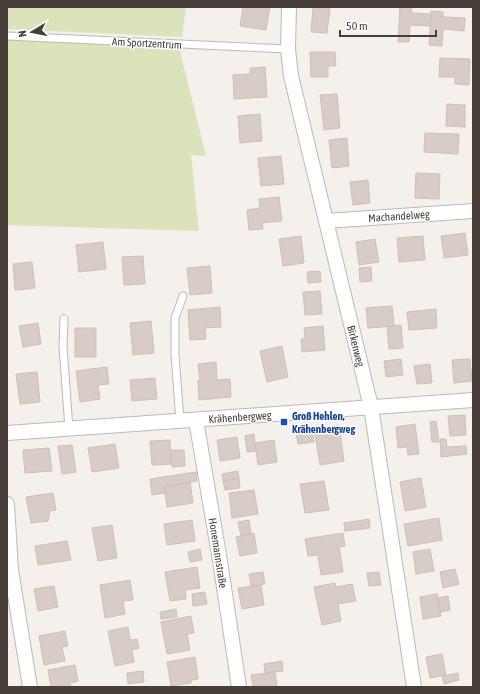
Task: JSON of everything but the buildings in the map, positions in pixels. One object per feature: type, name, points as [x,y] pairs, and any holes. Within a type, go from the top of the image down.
[{"type":"street","name":"Birkenweg","points":[[289,7],[288,49],[291,76],[371,407],[414,687]]},
{"type":"street","name":"Machandelweg","points":[[326,221],[473,211]]},
{"type":"street","name":"Krähenbergweg","points":[[7,433],[473,400]]},
{"type":"street","name":"Honemannstraße","points":[[196,420],[220,561],[239,687]]},
{"type":"street","points":[[7,504],[11,570],[30,687]]},
{"type":"lane","name":"Am Sportzentrum","points":[[7,36],[288,49]]},
{"type":"lane","points":[[180,421],[175,355],[175,318],[183,296]]},
{"type":"lane","points":[[64,319],[63,347],[69,429]]},
{"type":"green space","points":[[7,7],[186,7],[182,37],[7,29]]},
{"type":"green space","points":[[7,40],[181,48],[180,51],[206,156],[191,155],[199,231],[7,225]]},
{"type":"place","name":"Groß Hehlen, Krähenbergweg","points":[[284,422]]}]
